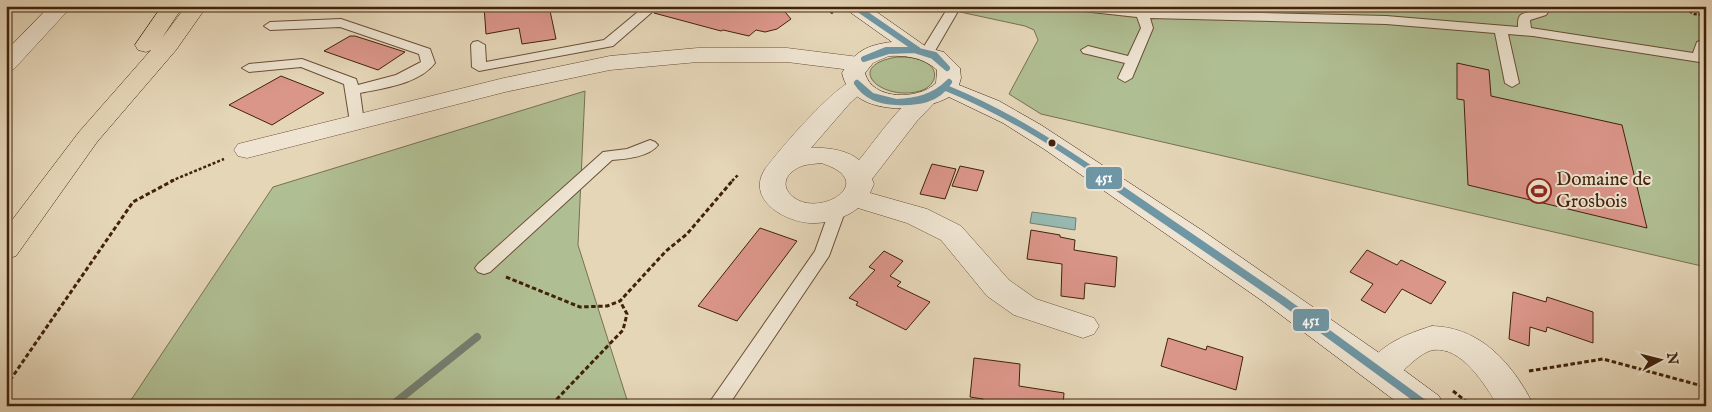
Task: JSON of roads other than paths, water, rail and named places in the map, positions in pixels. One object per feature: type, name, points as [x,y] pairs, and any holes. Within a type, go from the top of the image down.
[{"type":"main road","points":[[6,249],[88,137],[172,6]]},
{"type":"main road","points":[[88,137],[168,44],[197,6]]},
{"type":"street","points":[[6,64],[62,6]]},
{"type":"street","points":[[842,6],[874,32],[887,50]]},
{"type":"street","points":[[854,6],[922,52],[936,57],[948,68],[950,75],[936,94],[908,116],[851,195],[824,212],[808,213],[793,210],[781,203],[774,194],[772,184],[776,172],[842,98],[870,55],[887,50],[922,52]]},
{"type":"street","points":[[247,150],[504,85],[610,63],[698,55],[788,55],[858,74],[872,96],[894,102],[910,103],[936,94],[965,94],[1006,114],[1160,216],[1381,370],[1427,406]]},
{"type":"street","points":[[776,172],[784,164],[795,159],[822,155],[846,162],[855,169],[851,195]]},
{"type":"street","points":[[851,195],[917,216],[951,233],[998,288],[1025,307],[1083,326]]},
{"type":"street","points":[[1381,370],[1414,344],[1424,340],[1442,338],[1456,340],[1474,351],[1490,366],[1517,406]]},
{"type":"lane","points":[[478,45],[479,67],[608,43],[653,6]]},
{"type":"lane","points":[[922,52],[955,6]]},
{"type":"lane","points":[[1525,31],[1524,18],[1542,12],[1546,6]]},
{"type":"lane","points":[[1078,7],[1142,14],[1386,20],[1501,29],[1702,58],[1702,45],[1706,43]]},
{"type":"lane","points":[[1125,78],[1147,28],[1142,14]]},
{"type":"lane","points":[[270,26],[341,22],[425,52],[428,63],[412,75],[388,83],[352,90]]},
{"type":"lane","points":[[1501,29],[1512,83]]},
{"type":"lane","points":[[1088,50],[1133,61]]},
{"type":"lane","points":[[249,68],[302,63],[351,82],[357,122]]},
{"type":"lane","points":[[484,268],[608,155],[629,154],[650,145]]},
{"type":"lane","points":[[717,406],[824,252],[851,195]]},
{"type":"water","points":[[1032,212],[1076,218],[1075,230],[1030,223]]},
{"type":"waterway","points":[[391,406],[477,337]]},
{"type":"place","name":"Domaine de Grosbois","points":[[1539,191]]}]
